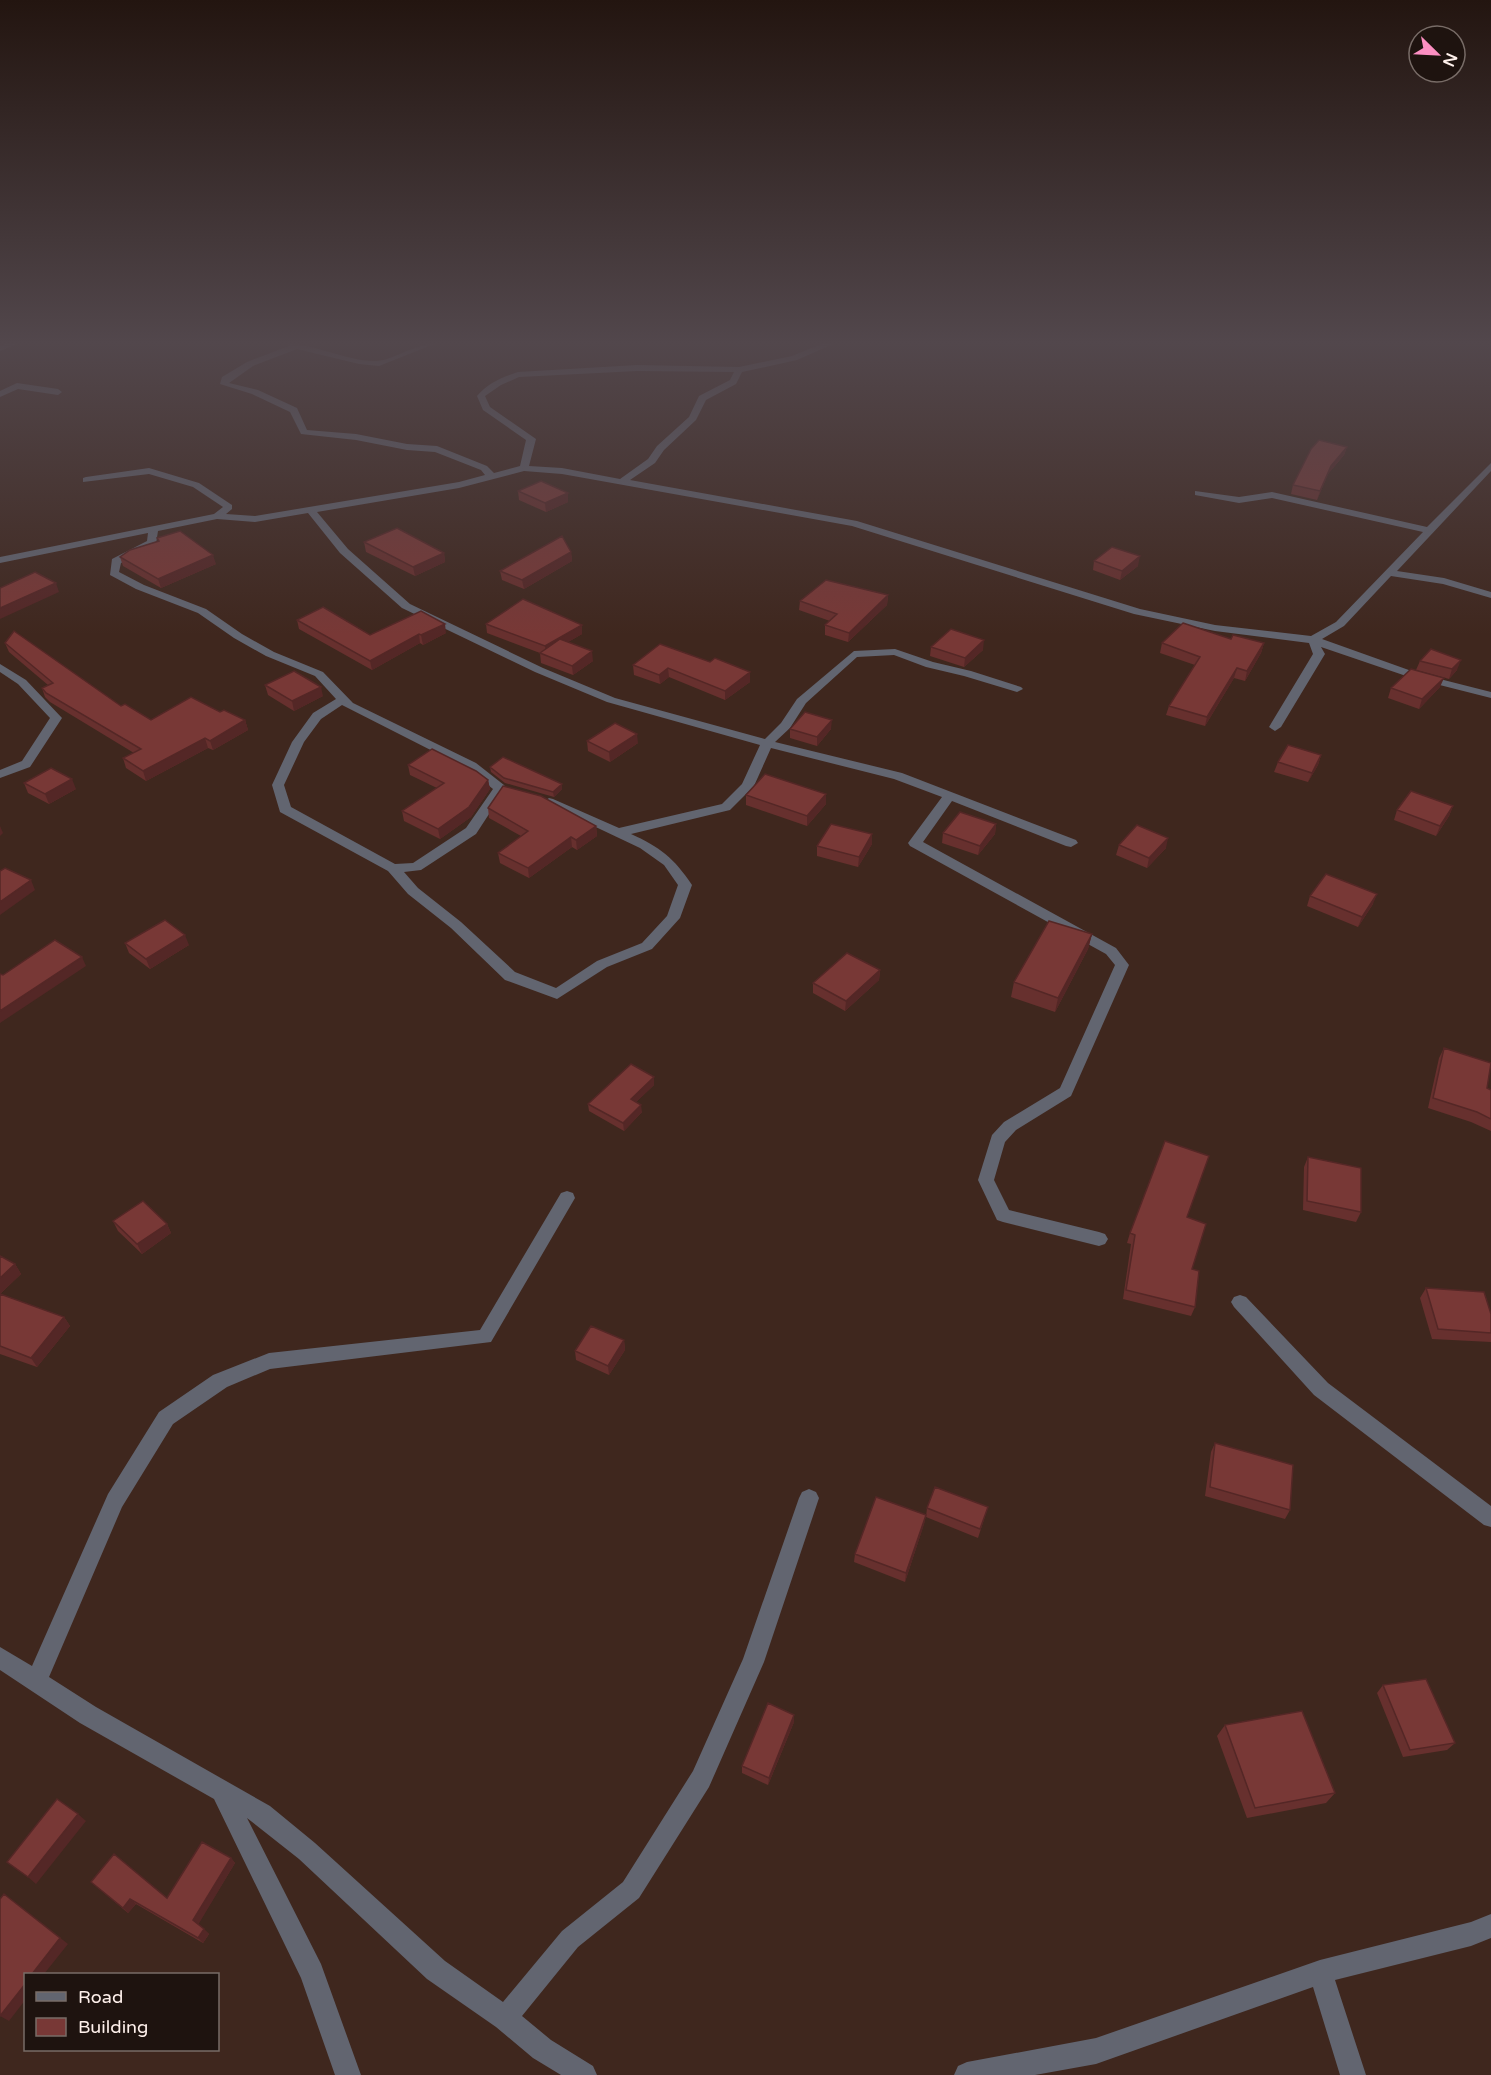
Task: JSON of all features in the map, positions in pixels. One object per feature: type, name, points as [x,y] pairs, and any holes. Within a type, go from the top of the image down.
[{"type":"street","points":[[378,441],[407,447],[437,448],[484,468],[492,477]]},
{"type":"street","points":[[524,468],[531,441]]},
{"type":"street","points":[[623,481],[652,461],[668,441]]},
{"type":"street","points":[[1313,640],[1340,624],[1491,466]]},
{"type":"street","points":[[0,560],[217,516],[255,519],[311,511],[459,485],[524,468],[562,471],[854,523],[1138,612],[1215,628],[1313,640],[1416,676],[1491,695]]},
{"type":"street","points":[[86,480],[149,471],[196,485],[229,507],[217,516]]},
{"type":"street","points":[[1198,493],[1239,500],[1272,495],[1429,530]]},
{"type":"street","points":[[311,511],[344,550],[406,606],[539,670],[611,700],[898,776],[1071,843]]},
{"type":"street","points":[[153,529],[152,542],[116,561],[114,573],[140,587],[202,611],[238,636],[270,654],[319,674],[349,705],[472,766],[505,790],[471,831],[447,848],[416,867],[393,868]]},
{"type":"street","points":[[1391,573],[1443,581],[1491,595]]},
{"type":"street","points":[[1275,727],[1319,654],[1313,640]]},
{"type":"street","points":[[616,833],[726,807],[748,786],[767,743],[786,726],[801,701],[854,654],[895,652],[930,665],[967,673],[1017,689]]},
{"type":"street","points":[[0,667],[22,682],[56,718],[26,764],[0,774]]},
{"type":"street","points":[[344,699],[317,716],[298,742],[278,785],[285,809],[393,868],[413,891],[456,925],[510,976],[557,994],[602,964],[647,946],[674,918],[685,885],[669,862],[645,845],[537,799]]},
{"type":"street","points":[[949,796],[915,843],[1111,951],[1122,965],[1066,1092],[1010,1126],[998,1139],[986,1180],[1004,1215],[1099,1239]]},
{"type":"street","points":[[36,1681],[116,1501],[166,1419],[220,1381],[270,1361],[486,1337],[567,1198]]},
{"type":"street","points":[[1240,1302],[1321,1389],[1491,1518]]},
{"type":"street","points":[[506,2018],[570,1939],[631,1890],[701,1779],[753,1662],[809,1498]]},
{"type":"street","points":[[0,1658],[88,1715],[262,1814],[307,1851],[436,1971],[506,2018],[542,2049],[584,2075]]},
{"type":"street","points":[[222,1792],[312,1973],[348,2075]]},
{"type":"street","points":[[968,2075],[1096,2051],[1320,1972],[1471,1934],[1491,1926]]},
{"type":"street","points":[[1320,1972],[1353,2075]]},
{"type":"building","points":[[1318,441],[1347,447],[1331,466],[1320,491],[1293,485],[1311,449]]},
{"type":"building","points":[[541,481],[568,493],[545,503],[518,491]]},
{"type":"building","points":[[397,528],[444,553],[413,567],[364,542]]},
{"type":"building","points":[[180,531],[213,555],[158,579],[120,557],[130,550],[159,541],[157,538]]},
{"type":"building","points":[[562,536],[571,552],[522,580],[500,571]]},
{"type":"building","points":[[1112,547],[1140,556],[1122,571],[1094,561]]},
{"type":"building","points":[[35,572],[56,583],[0,608],[0,588]]},
{"type":"building","points":[[826,580],[888,595],[849,633],[825,625],[837,614],[800,601]]},
{"type":"building","points":[[523,599],[582,625],[545,646],[486,624]]},
{"type":"building","points":[[323,607],[370,635],[421,611],[445,624],[419,634],[370,661],[297,620]]},
{"type":"building","points":[[1183,623],[1231,639],[1233,635],[1264,643],[1247,671],[1237,668],[1207,717],[1169,706],[1200,657],[1162,643]]},
{"type":"building","points":[[951,629],[984,640],[965,658],[931,647]]},
{"type":"building","points":[[14,631],[121,706],[125,704],[151,720],[191,697],[220,712],[224,710],[245,720],[210,741],[205,738],[143,771],[123,758],[141,749],[46,693],[42,688],[53,683],[5,643]]},
{"type":"building","points":[[560,639],[592,651],[572,666],[540,653]]},
{"type":"building","points":[[660,644],[710,662],[715,658],[750,672],[725,691],[668,668],[659,675],[633,665]]},
{"type":"building","points":[[1431,649],[1461,660],[1452,669],[1420,661]]},
{"type":"building","points":[[1411,669],[1444,678],[1422,699],[1391,688]]},
{"type":"building","points":[[294,671],[321,687],[292,701],[265,685]]},
{"type":"building","points":[[805,712],[832,720],[817,737],[790,729]]},
{"type":"building","points":[[615,723],[637,734],[609,752],[587,741]]},
{"type":"building","points":[[1288,745],[1321,755],[1312,773],[1278,762]]},
{"type":"building","points":[[432,749],[476,771],[488,780],[469,807],[438,829],[402,811],[444,783],[408,765]]},
{"type":"building","points":[[503,757],[562,784],[553,792],[504,778],[490,767]]},
{"type":"building","points":[[51,768],[72,779],[45,794],[24,783]]},
{"type":"building","points":[[765,774],[826,794],[807,816],[746,795]]},
{"type":"building","points":[[503,786],[541,796],[596,826],[576,840],[571,837],[528,868],[498,853],[528,831],[488,808]]},
{"type":"building","points":[[1411,791],[1453,806],[1440,826],[1397,810]]},
{"type":"building","points":[[960,812],[996,824],[980,846],[943,833]]},
{"type":"building","points":[[831,824],[872,834],[859,857],[817,846]]},
{"type":"building","points":[[1137,825],[1168,838],[1149,858],[1119,845]]},
{"type":"building","points":[[5,868],[31,880],[0,902],[0,871]]},
{"type":"building","points":[[1326,874],[1377,894],[1362,917],[1310,896]]},
{"type":"building","points":[[165,920],[185,935],[146,959],[125,943]]},
{"type":"building","points":[[1049,921],[1092,934],[1058,998],[1014,982]]},
{"type":"building","points":[[55,940],[82,957],[0,1011],[0,974],[3,975]]},
{"type":"building","points":[[847,953],[880,970],[846,1001],[813,983]]},
{"type":"building","points":[[1444,1048],[1491,1063],[1487,1088],[1491,1090],[1491,1119],[1477,1112],[1433,1098]]},
{"type":"building","points":[[631,1064],[654,1077],[631,1099],[641,1105],[623,1123],[588,1104]]},
{"type":"building","points":[[1165,1141],[1209,1156],[1187,1217],[1206,1224],[1192,1269],[1199,1271],[1195,1307],[1126,1290],[1135,1235],[1130,1233]]},
{"type":"building","points":[[1308,1157],[1361,1168],[1361,1212],[1307,1201]]},
{"type":"building","points":[[143,1201],[167,1224],[137,1244],[113,1221]]},
{"type":"building","points":[[0,1256],[15,1264],[0,1278]]},
{"type":"building","points":[[1426,1288],[1484,1292],[1491,1314],[1491,1333],[1438,1329]]},
{"type":"building","points":[[0,1294],[64,1317],[31,1358],[0,1346]]},
{"type":"building","points":[[591,1326],[624,1340],[608,1366],[575,1351]]},
{"type":"building","points":[[1215,1443],[1293,1465],[1290,1510],[1210,1487]]},
{"type":"building","points":[[935,1487],[988,1507],[980,1529],[927,1508]]},
{"type":"building","points":[[876,1497],[926,1515],[906,1573],[855,1554]]},
{"type":"building","points":[[1426,1679],[1455,1743],[1410,1750],[1383,1685]]},
{"type":"building","points":[[768,1703],[794,1715],[769,1778],[742,1766]]},
{"type":"building","points":[[1302,1711],[1335,1793],[1255,1808],[1225,1725]]},
{"type":"building","points":[[57,1799],[78,1814],[28,1877],[7,1862]]},
{"type":"building","points":[[202,1842],[231,1858],[193,1920],[204,1929],[198,1938],[130,1899],[123,1908],[91,1882],[114,1854],[167,1898]]},
{"type":"building","points":[[4,1894],[60,1938],[33,1973],[24,1973],[24,1986],[0,2016],[0,1899]]}]
